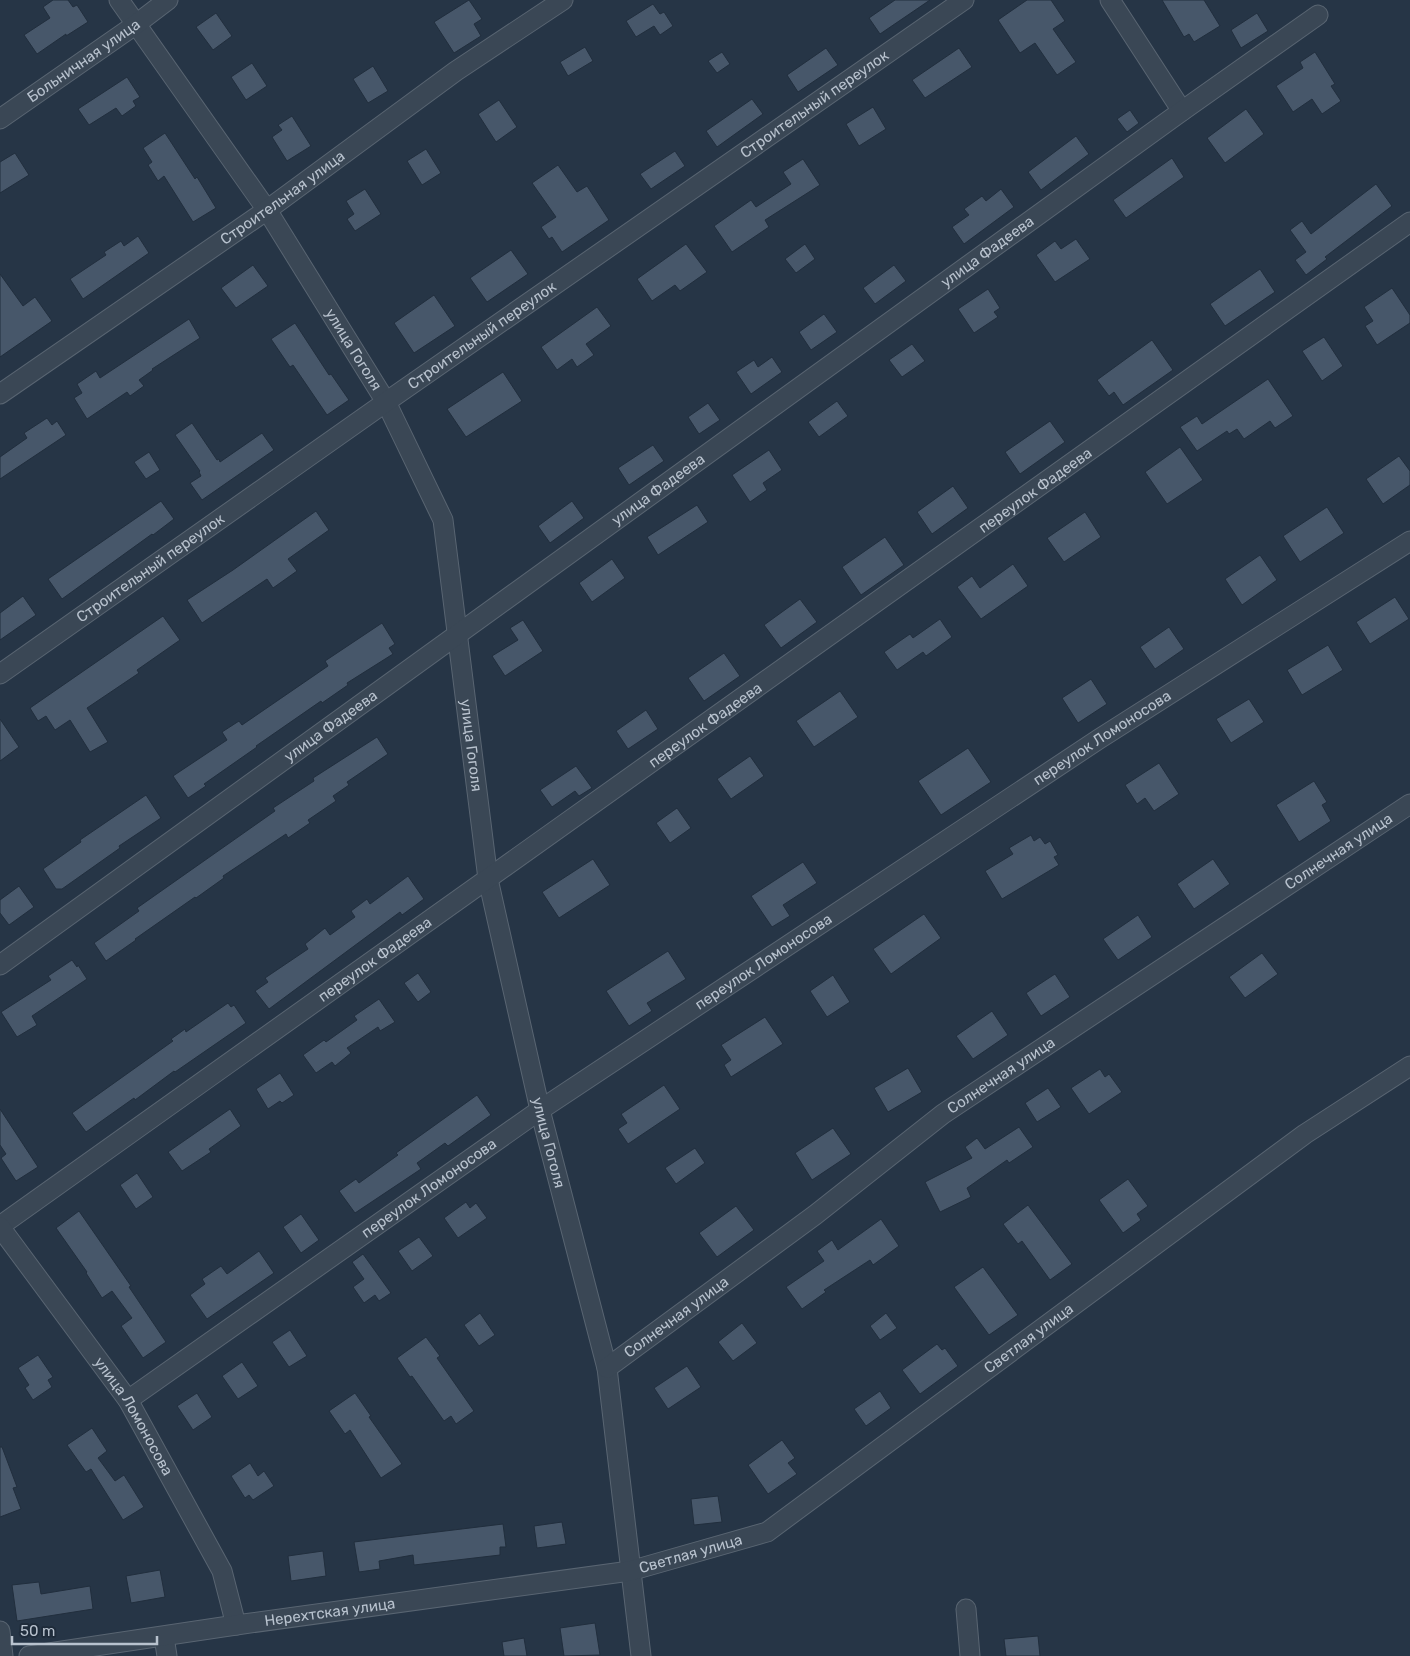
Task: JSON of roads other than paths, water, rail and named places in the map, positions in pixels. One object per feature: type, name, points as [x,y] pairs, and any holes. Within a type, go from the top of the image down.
[{"type":"street","name":"улица Гоголя","points":[[119,0],[267,210],[386,402],[443,520],[488,879],[540,1110],[607,1368],[641,1656]]},
{"type":"street","name":"Больничная улица","points":[[0,119],[168,0]]},
{"type":"street","name":"Строительная улица","points":[[0,394],[267,210],[456,71],[563,0]]},
{"type":"street","name":"Строительный переулок","points":[[0,674],[386,402],[964,0]]},
{"type":"street","points":[[1110,0],[1182,111]]},
{"type":"street","name":"улица Фадеева","points":[[0,965],[1318,14]]},
{"type":"street","name":"переулок Фадеева","points":[[0,1227],[1027,498],[1410,222]]},
{"type":"street","name":"переулок Ломоносова","points":[[128,1400],[540,1110],[1099,739],[1410,541]]},
{"type":"street","name":"Солнечная улица","points":[[607,1368],[815,1215],[942,1114],[1410,804]]},
{"type":"street","name":"Светлая улица","points":[[630,1571],[767,1532],[1305,1134],[1410,1066]]},
{"type":"street","name":"улица Ломоносова","points":[[0,1227],[128,1400],[222,1571],[236,1625]]},
{"type":"street","name":"Нерехтская улица","points":[[29,1656],[236,1625],[630,1571]]},
{"type":"street","points":[[966,1609],[970,1656]]},
{"type":"street","points":[[0,1632],[3,1656]]},
{"type":"street","points":[[164,1637],[166,1656]]}]
